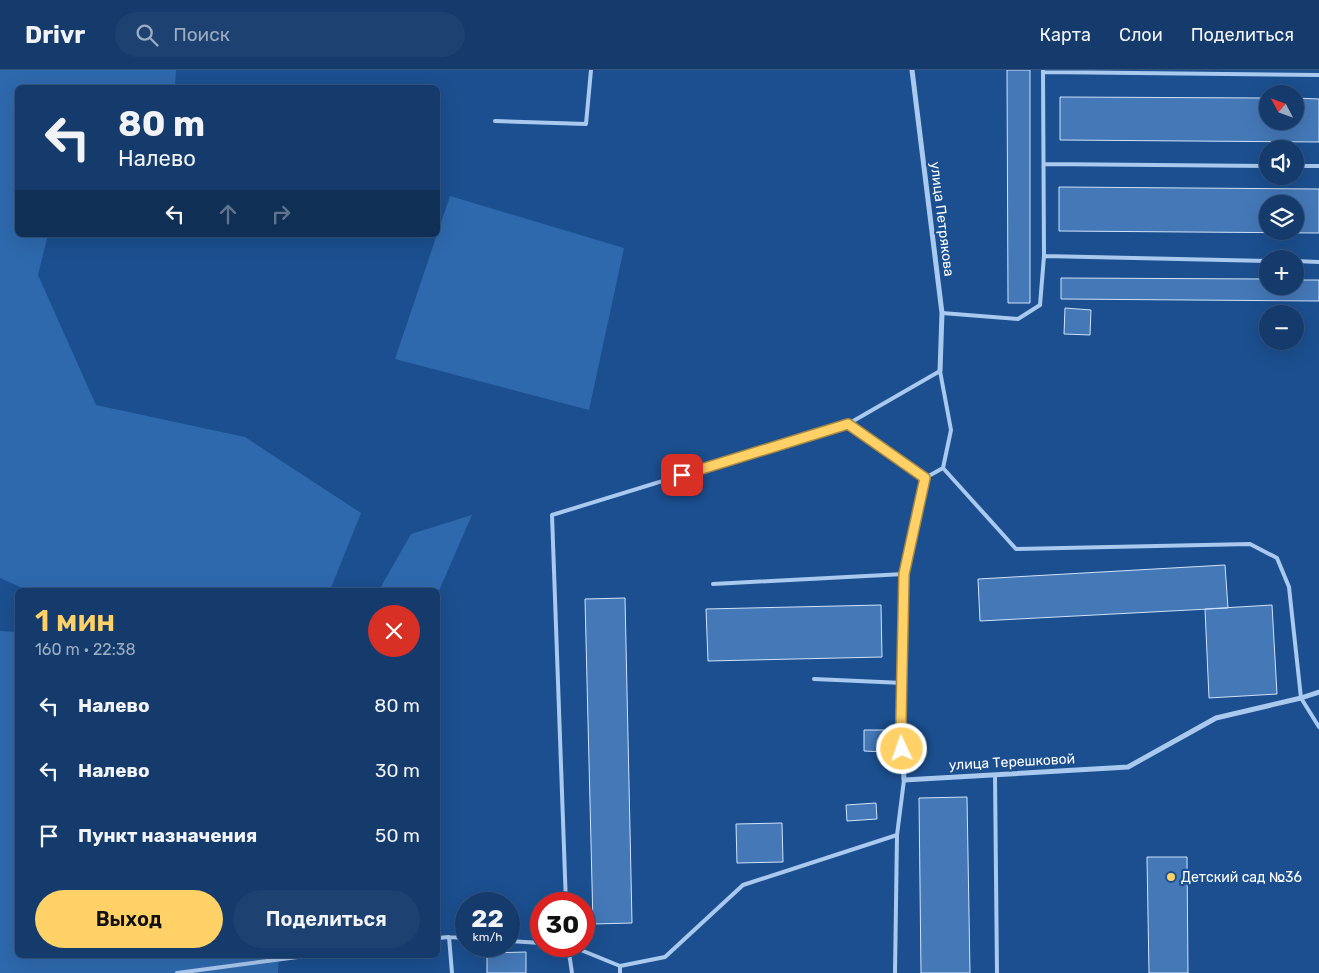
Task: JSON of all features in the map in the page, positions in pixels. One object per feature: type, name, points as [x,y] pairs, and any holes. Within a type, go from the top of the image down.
[{"type":"street","name":"улица Петрякова","points":[[912,70],[942,313],[940,371]]},
{"type":"street","points":[[904,780],[901,718],[904,574],[925,478]]},
{"type":"street","name":"улица Терешковой","points":[[904,780],[1128,767],[1216,718],[1319,692]]},
{"type":"lane","points":[[495,121],[586,124],[591,70]]},
{"type":"lane","points":[[942,313],[1018,318],[1040,305],[1044,256],[1043,71],[1319,75]]},
{"type":"lane","points":[[1044,164],[1259,166]]},
{"type":"lane","points":[[1304,166],[1319,166]]},
{"type":"lane","points":[[1044,256],[1259,261]]},
{"type":"lane","points":[[1304,261],[1319,262]]},
{"type":"lane","points":[[566,892],[552,515],[848,424],[940,371],[951,430],[943,468],[925,478],[848,424]]},
{"type":"lane","points":[[943,468],[1016,549],[1250,544],[1277,558],[1289,586],[1301,698],[1319,727]]},
{"type":"lane","points":[[712,584],[904,574]]},
{"type":"lane","points":[[814,679],[903,683]]},
{"type":"lane","points":[[995,774],[997,973]]},
{"type":"lane","points":[[895,973],[897,834],[904,780]]},
{"type":"lane","points":[[595,956],[620,966],[665,957],[743,885],[897,834]]},
{"type":"lane","points":[[449,937],[452,973]]},
{"type":"lane","points":[[440,938],[455,937]]},
{"type":"lane","points":[[570,957],[572,973]]},
{"type":"lane","points":[[177,973],[290,958]]},
{"type":"lane","points":[[620,966],[620,973]]},
{"type":"shaded area","points":[[0,70],[176,70],[175,85],[15,85],[15,237],[48,237],[38,275],[96,405],[245,437],[361,513],[331,588],[22,588],[0,578]]},
{"type":"shaded area","points":[[450,196],[624,248],[589,410],[395,359],[436,237],[440,237],[440,226]]},
{"type":"shaded area","points":[[472,515],[440,588],[380,588],[411,534]]},
{"type":"shaded area","points":[[0,631],[15,632],[15,958],[279,958],[278,973],[0,973]]},
{"type":"building","points":[[1007,70],[1030,70],[1030,303],[1008,303]]},
{"type":"building","points":[[1060,97],[1259,98],[1259,130],[1304,130],[1304,98],[1319,99],[1319,142],[1304,142],[1304,140],[1259,140],[1259,142],[1060,140]]},
{"type":"building","points":[[1059,187],[1319,189],[1319,233],[1304,233],[1304,195],[1259,195],[1259,233],[1059,231]]},
{"type":"building","points":[[1061,278],[1259,279],[1259,295],[1304,295],[1304,280],[1319,280],[1319,301],[1061,299]]},
{"type":"building","points":[[1065,308],[1091,310],[1090,335],[1064,334]]},
{"type":"building","points":[[1225,565],[1228,608],[980,621],[978,579]]},
{"type":"building","points":[[625,598],[632,923],[595,924],[595,892],[592,892],[585,599]]},
{"type":"building","points":[[881,605],[882,657],[708,661],[706,609]]},
{"type":"building","points":[[1272,605],[1277,694],[1209,698],[1205,609]]},
{"type":"building","points":[[864,730],[886,730],[885,752],[864,751]]},
{"type":"building","points":[[967,797],[970,973],[921,973],[919,798]]},
{"type":"building","points":[[876,803],[877,819],[847,821],[846,805]]},
{"type":"building","points":[[782,823],[783,862],[737,863],[736,824]]},
{"type":"building","points":[[1147,857],[1187,857],[1188,973],[1149,973]]},
{"type":"building","points":[[520,952],[526,952],[526,973],[487,973],[487,957],[520,957]]},
{"type":"place","name":"Детский сад №36","points":[[1171,877]]},
{"type":"route","points":[[682,475],[848,424],[925,478],[904,574],[902,749]]}]
